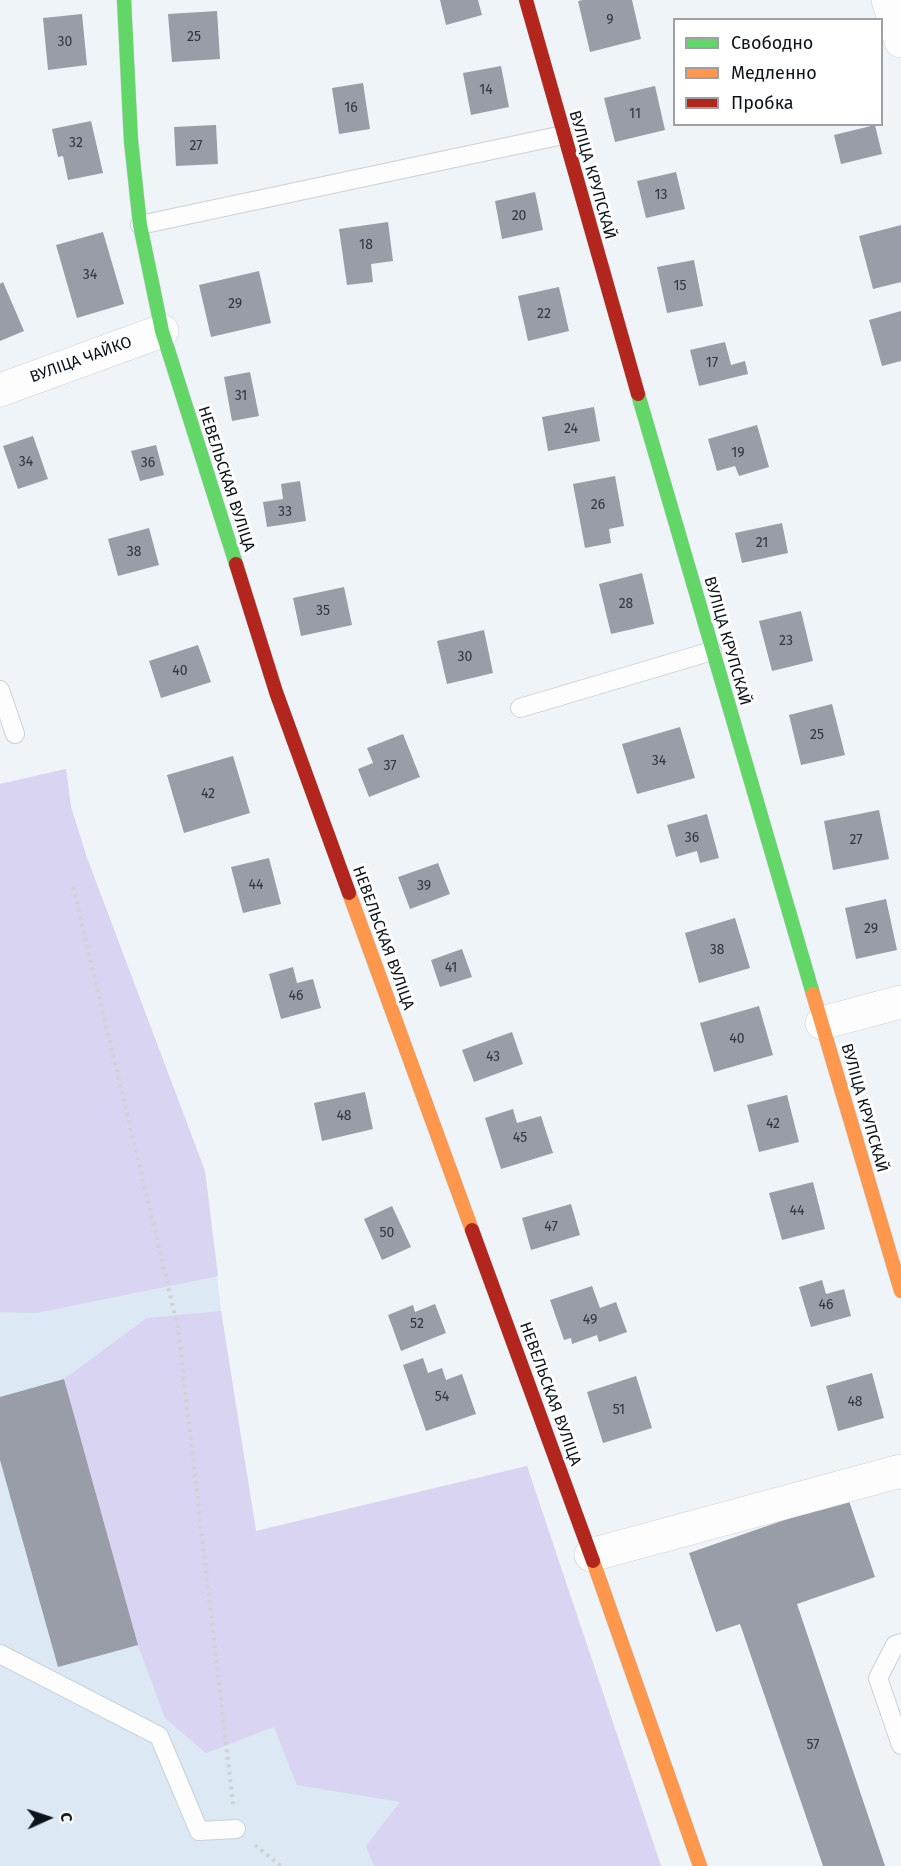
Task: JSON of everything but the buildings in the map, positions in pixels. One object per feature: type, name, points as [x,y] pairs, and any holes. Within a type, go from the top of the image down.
[{"type":"street","name":"НЕВЕЛЬСКАЯ ВУЛІЦА","points":[[124,0],[131,141],[140,225],[162,331],[276,692],[591,1555],[700,1866]]},
{"type":"street","name":"ВУЛІЦА КРУПСКАЙ","points":[[526,0],[712,651],[901,1291]]},
{"type":"street","points":[[888,0],[901,41]]},
{"type":"street","name":"ВУЛІЦА ЧАЙКО","points":[[0,390],[162,331]]},
{"type":"street","points":[[822,1023],[901,1002]]},
{"type":"street","points":[[591,1555],[901,1472]]},
{"type":"lane","points":[[140,225],[563,135]]},
{"type":"lane","points":[[520,708],[712,651]]},
{"type":"lane","points":[[0,690],[15,734]]},
{"type":"lane","points":[[901,1643],[895,1645],[878,1678],[901,1744]]},
{"type":"lane","points":[[0,1654],[159,1736],[199,1831],[236,1829]]},
{"type":"path","points":[[73,888],[178,1328],[236,1829],[281,1866]]},
{"type":"shaded area","points":[[66,769],[71,807],[87,858],[205,1171],[221,1311],[256,1531],[527,1466],[661,1866],[0,1866],[0,784]]},
{"type":"shaded area","points":[[66,769],[71,807],[87,858],[205,1171],[218,1276],[37,1313],[0,1312],[0,784]]},
{"type":"shaded area","points":[[221,1311],[256,1531],[527,1466],[661,1866],[374,1866],[366,1846],[400,1802],[297,1785],[274,1727],[206,1753],[165,1718],[138,1645],[64,1379],[147,1318]]},
{"type":"traffic: fast","points":[[124,0],[131,141],[140,225],[162,331],[236,564]]},
{"type":"traffic: fast","points":[[638,394],[813,994]]},
{"type":"traffic: slow","points":[[349,893],[472,1230]]},
{"type":"traffic: slow","points":[[813,994],[901,1291]]},
{"type":"traffic: slow","points":[[593,1561],[700,1866]]},
{"type":"traffic: jam","points":[[526,0],[638,394]]},
{"type":"traffic: jam","points":[[236,564],[276,692],[349,893]]},
{"type":"traffic: jam","points":[[472,1230],[593,1561]]}]
